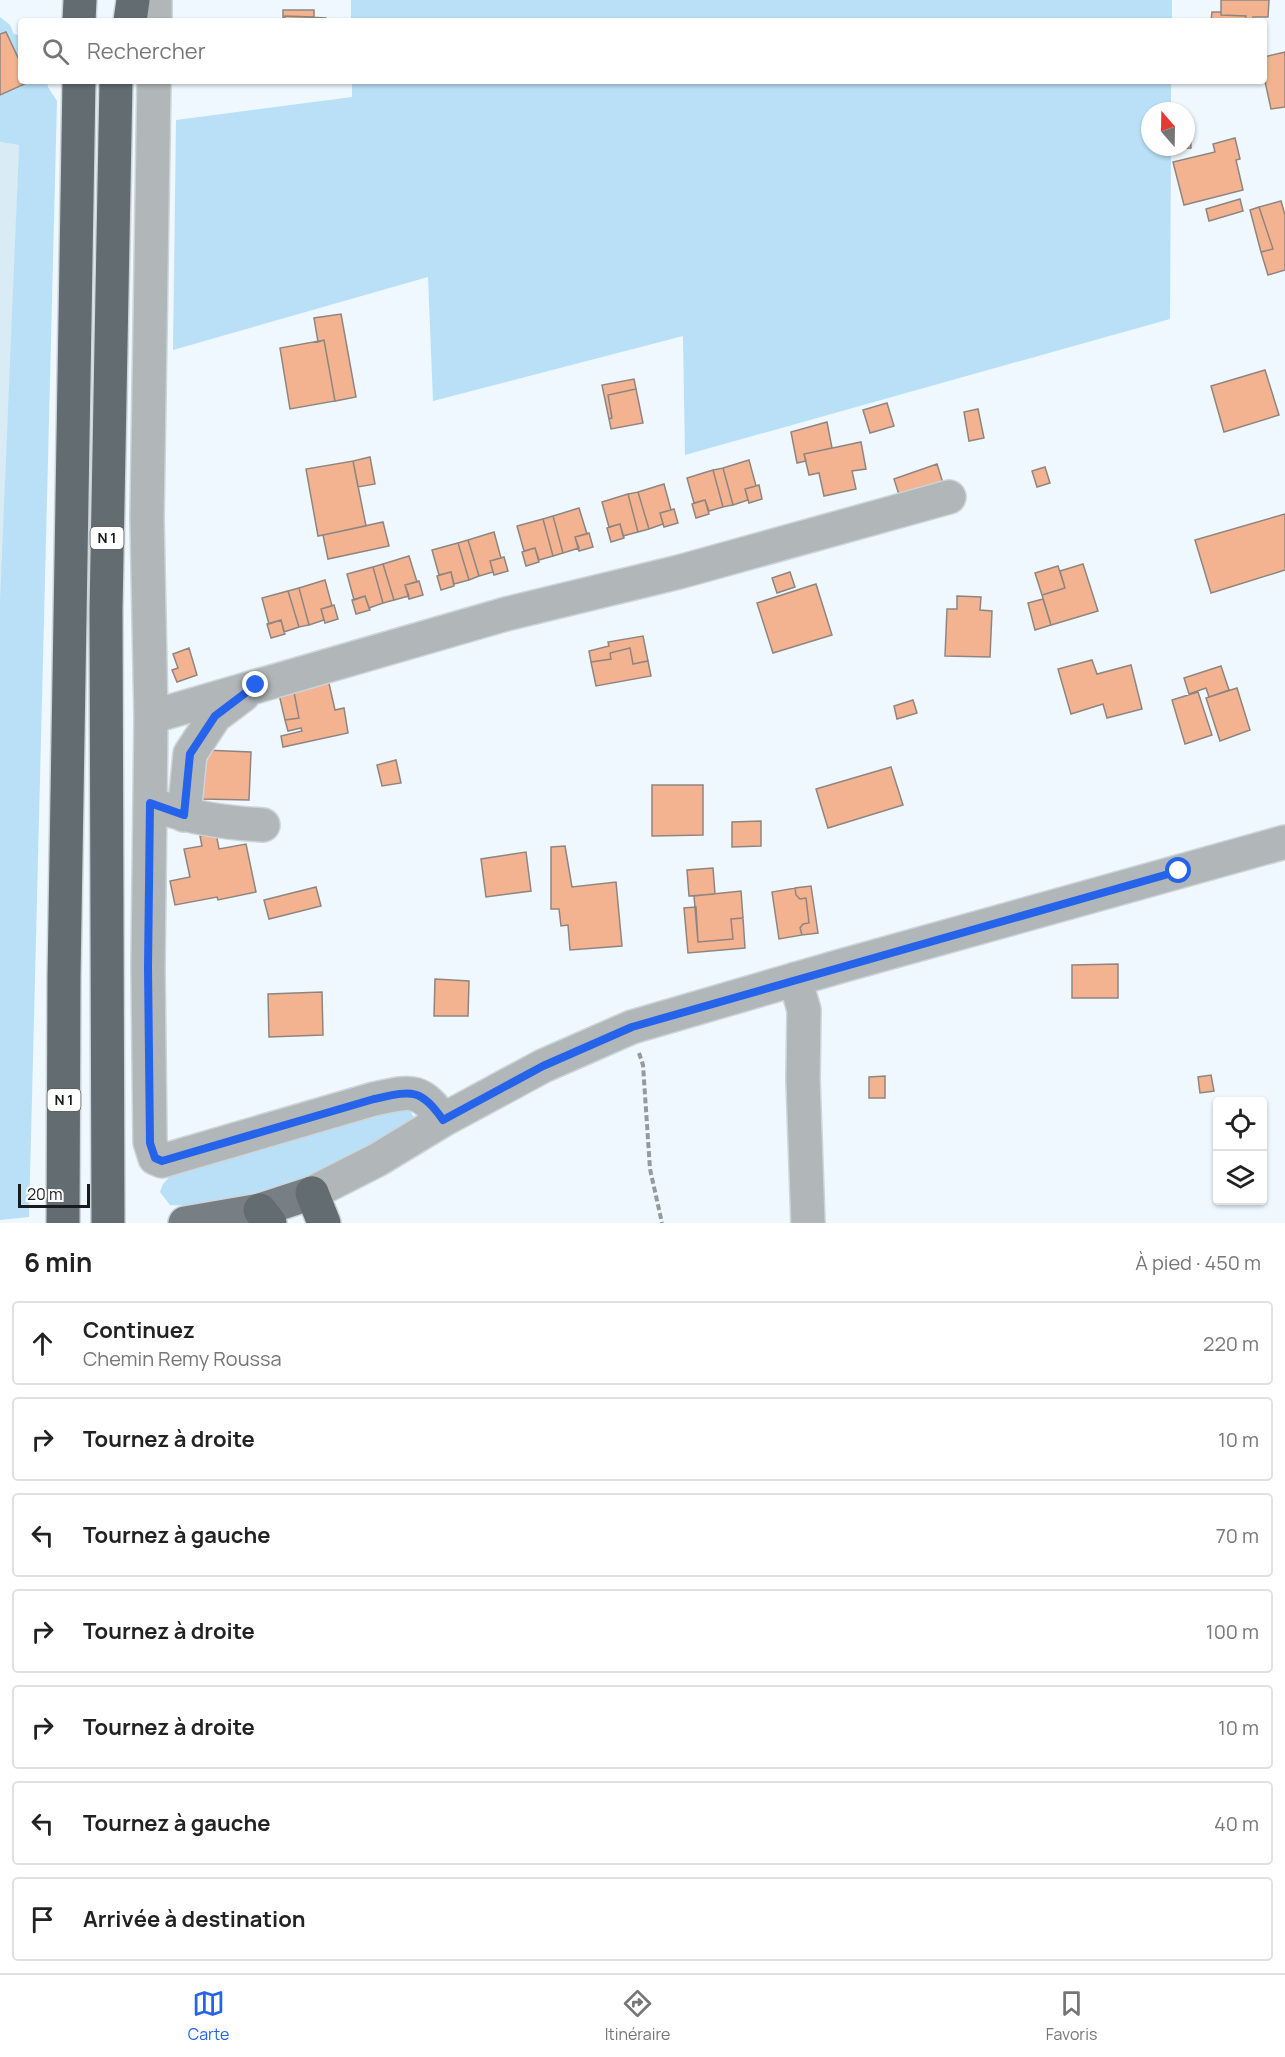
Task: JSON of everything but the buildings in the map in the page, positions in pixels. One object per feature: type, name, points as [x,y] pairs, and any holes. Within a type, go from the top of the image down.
[{"type":"highway","points":[[79,18],[80,0]]},
{"type":"highway","points":[[118,0],[118,18]]},
{"type":"highway","points":[[130,18],[133,0]]},
{"type":"highway","name":"N 1","points":[[63,1223],[64,977],[79,84]]},
{"type":"highway","name":"N 1","points":[[108,1223],[106,610],[116,84]]},
{"type":"highway","points":[[114,158],[123,84]]},
{"type":"highway","points":[[44,1223],[46,1132],[64,977]]},
{"type":"highway","points":[[108,996],[122,1223]]},
{"type":"highway","points":[[312,1193],[324,1223]]},
{"type":"main road","points":[[185,1223],[265,1216],[312,1193]]},
{"type":"street","points":[[155,0],[155,18]]},
{"type":"street","points":[[154,84],[147,518],[151,717],[148,967],[150,1143],[155,1158],[162,1161],[401,1093],[419,1094],[431,1104],[443,1120]]},
{"type":"street","points":[[151,717],[506,614],[679,572],[949,497]]},
{"type":"street","points":[[184,815],[190,754],[215,716],[256,685]]},
{"type":"street","points":[[150,803],[184,815],[224,823],[263,825]]},
{"type":"street","points":[[312,1193],[378,1160],[443,1120],[543,1066],[632,1027],[1285,842]]},
{"type":"street","points":[[795,980],[804,1010],[803,1080],[808,1223]]},
{"type":"path","points":[[632,1027],[643,1065],[650,1169],[662,1223]]},
{"type":"shaded area","points":[[351,0],[1172,0],[1172,18],[351,18]]},
{"type":"shaded area","points":[[0,17],[10,25],[14,34],[18,35],[18,84],[48,84],[57,101],[29,1217],[0,1220],[0,602],[19,145],[0,142]]},
{"type":"shaded area","points":[[352,84],[1171,84],[1171,102],[1141,102],[1141,156],[1171,156],[1170,319],[685,455],[683,336],[433,401],[428,277],[173,350],[176,120],[352,97]]},
{"type":"shaded area","points":[[0,142],[19,145],[0,663]]},
{"type":"shaded area","points":[[409,1108],[414,1118],[341,1165],[258,1198],[217,1207],[170,1205],[160,1192],[163,1184],[174,1172],[389,1110]]},
{"type":"route","points":[[256,685],[215,716],[190,754],[184,815],[150,803],[148,967],[150,1143],[155,1158],[162,1161],[401,1093],[419,1094],[431,1104],[443,1120],[543,1066],[632,1027],[1179,871]]}]
